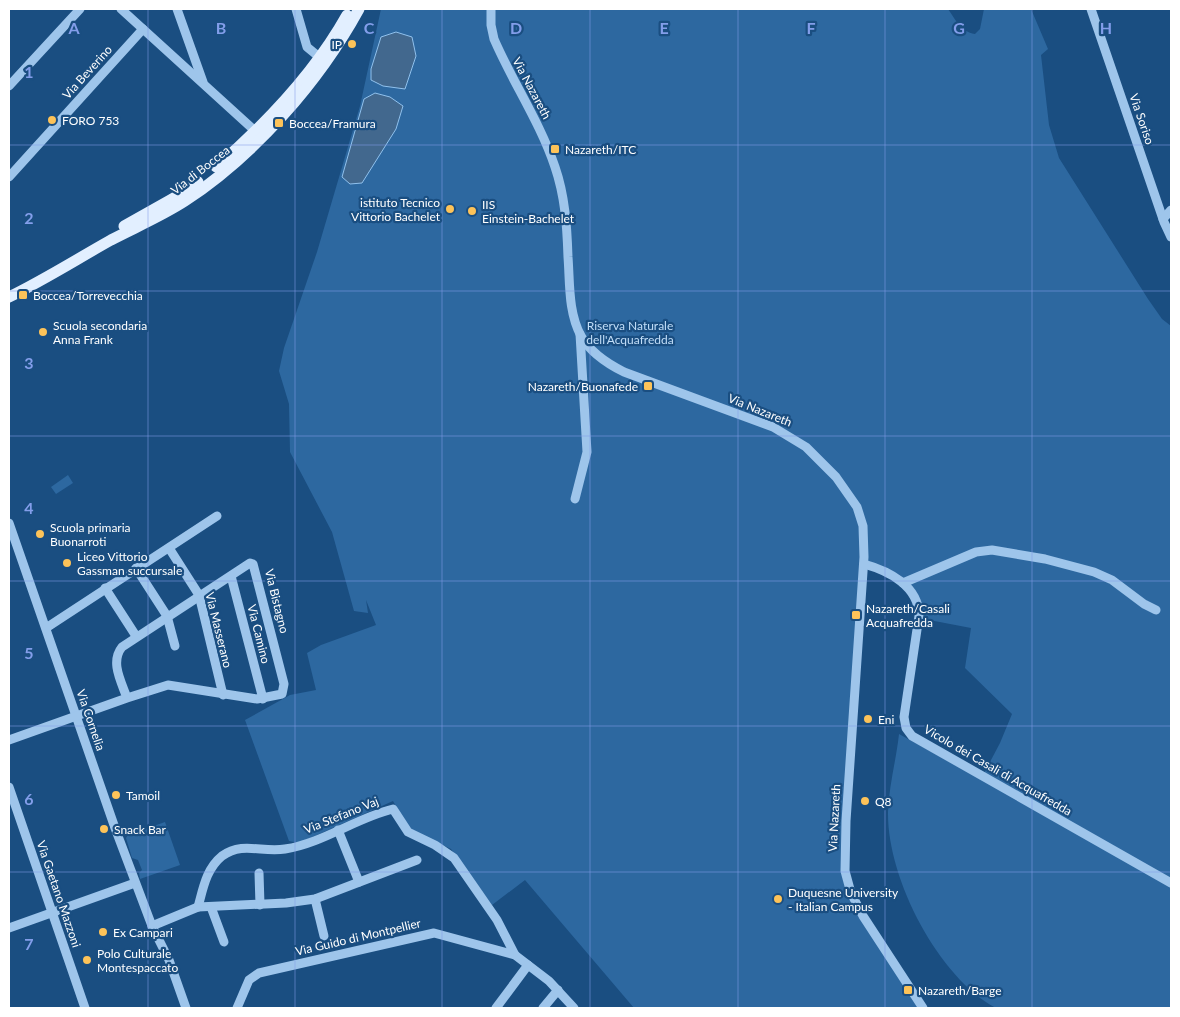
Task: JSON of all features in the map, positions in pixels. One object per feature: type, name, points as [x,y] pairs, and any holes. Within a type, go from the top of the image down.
[{"type":"main road","name":"Via di Boccea","points":[[9,289],[181,194],[213,169],[255,131],[323,61],[350,9]]},
{"type":"main road","name":"Via di Boccea","points":[[9,297],[171,210],[193,195],[241,155],[277,121],[323,61],[359,9]]},
{"type":"street","points":[[9,86],[80,9]]},
{"type":"street","points":[[122,9],[255,131]]},
{"type":"street","points":[[177,9],[203,82]]},
{"type":"street","points":[[296,9],[307,47],[323,61]]},
{"type":"street","name":"Via Nazareth","points":[[491,9],[490,25],[494,40],[541,132],[560,182],[565,214],[572,304],[580,332],[590,348],[618,369],[773,427],[806,446],[836,477],[857,507],[864,532],[864,564],[846,821],[845,871],[851,892],[863,916],[923,1008]]},
{"type":"street","name":"Via Soriso","points":[[1091,9],[1163,219],[1171,237]]},
{"type":"street","name":"Via Beverino","points":[[9,177],[143,29]]},
{"type":"street","points":[[1163,219],[1171,210]]},
{"type":"street","points":[[575,499],[587,452],[580,332]]},
{"type":"street","points":[[46,628],[217,516]]},
{"type":"street","name":"Via Cornelia","points":[[9,523],[135,883],[152,926],[169,960],[186,1008]]},
{"type":"street","name":"Via Masserano","points":[[169,548],[200,595],[223,695]]},
{"type":"street","points":[[903,583],[976,552],[989,550],[1051,561],[1094,572],[1112,580],[1144,604],[1156,610]]},
{"type":"street","name":"Via Bistagno","points":[[9,740],[76,715],[168,685],[223,695],[263,699],[281,695],[285,689],[254,565],[250,563],[136,636],[122,647],[116,658],[117,670],[127,698]]},
{"type":"street","name":"Vicolo dei Casali di Acquafredda","points":[[864,564],[886,572],[903,583],[915,596],[919,610],[904,715],[906,728],[909,733],[1171,883]]},
{"type":"street","points":[[136,568],[167,616],[174,646]]},
{"type":"street","name":"Via Camino","points":[[231,576],[263,699]]},
{"type":"street","points":[[106,588],[136,636]]},
{"type":"street","name":"Via Gaetano Mazzoni","points":[[9,787],[85,1008]]},
{"type":"street","name":"Via Stefano Vaj","points":[[198,907],[209,873],[217,861],[229,852],[243,847],[286,849],[318,839],[394,809],[408,832],[442,849],[458,863],[497,920],[515,955]]},
{"type":"street","points":[[338,830],[359,882]]},
{"type":"street","points":[[152,926],[198,907],[260,905],[315,899],[417,860]]},
{"type":"street","points":[[259,873],[260,905]]},
{"type":"street","points":[[9,928],[135,883]]},
{"type":"street","points":[[315,899],[324,936]]},
{"type":"street","points":[[211,907],[224,942]]},
{"type":"street","name":"Via Guido di Montpellier","points":[[237,1008],[249,980],[259,973],[431,933],[515,955],[558,990],[574,1008]]},
{"type":"street","points":[[496,1008],[528,965]]},
{"type":"street","points":[[543,1008],[558,990]]},
{"type":"green space","name":"Riserva Naturale dell'Acquafredda","points":[[381,9],[948,9],[962,28],[975,34],[980,29],[984,9],[1031,9],[1048,49],[1041,55],[1049,125],[1059,158],[1148,299],[1162,319],[1171,326],[1171,1008],[996,1008],[975,993],[955,974],[936,950],[906,895],[896,866],[890,838],[888,812],[899,734],[981,779],[1000,743],[1012,714],[965,668],[971,628],[924,619],[917,594],[904,578],[895,572],[861,558],[841,872],[847,894],[920,1008],[634,1008],[525,880],[492,905],[451,849],[409,829],[393,801],[299,843],[289,841],[245,720],[290,695],[316,690],[307,653],[321,645],[376,625],[366,600],[368,613],[354,611],[332,532],[290,452],[289,404],[279,371],[284,348],[317,252],[360,106]]},
{"type":"green space","points":[[68,475],[73,483],[56,494],[51,487]]},
{"type":"green space","points":[[165,822],[180,865],[140,879],[139,873],[142,870],[138,860],[132,858],[126,838],[128,835]]},
{"type":"shaded area","points":[[396,32],[412,37],[416,56],[405,89],[383,86],[371,80],[371,69],[381,37]]},
{"type":"shaded area","points":[[375,93],[390,97],[403,106],[396,129],[362,183],[350,184],[342,177],[364,99]]},
{"type":"place","name":"IP","points":[[352,44]]},
{"type":"place","name":"FORO 753","points":[[52,120]]},
{"type":"place","name":"Boccea/Framura","points":[[279,123]]},
{"type":"place","name":"Nazareth/ITC","points":[[555,149]]},
{"type":"place","name":"istituto Tecnico Vittorio Bachelet","points":[[450,209]]},
{"type":"place","name":"IIS Einstein-Bachelet","points":[[472,211]]},
{"type":"place","name":"Boccea/Torrevecchia","points":[[23,295]]},
{"type":"place","name":"Scuola secondaria Anna Frank","points":[[43,332]]},
{"type":"place","name":"Nazareth/Buonafede","points":[[648,386]]},
{"type":"place","name":"Scuola primaria Buonarroti","points":[[40,534]]},
{"type":"place","name":"Liceo Vittorio Gassman succursale","points":[[67,563]]},
{"type":"place","name":"Nazareth/Casali Acquafredda","points":[[856,615]]},
{"type":"place","name":"Eni","points":[[868,719]]},
{"type":"place","name":"Tamoil","points":[[116,795]]},
{"type":"place","name":"Q8","points":[[865,801]]},
{"type":"place","name":"Snack Bar","points":[[104,829]]},
{"type":"place","name":"Duquesne University - Italian Campus","points":[[778,899]]},
{"type":"place","name":"Ex Campari","points":[[103,932]]},
{"type":"place","name":"Polo Culturale Montespaccato","points":[[87,960]]},
{"type":"place","name":"Nazareth/Barge","points":[[908,990]]}]
